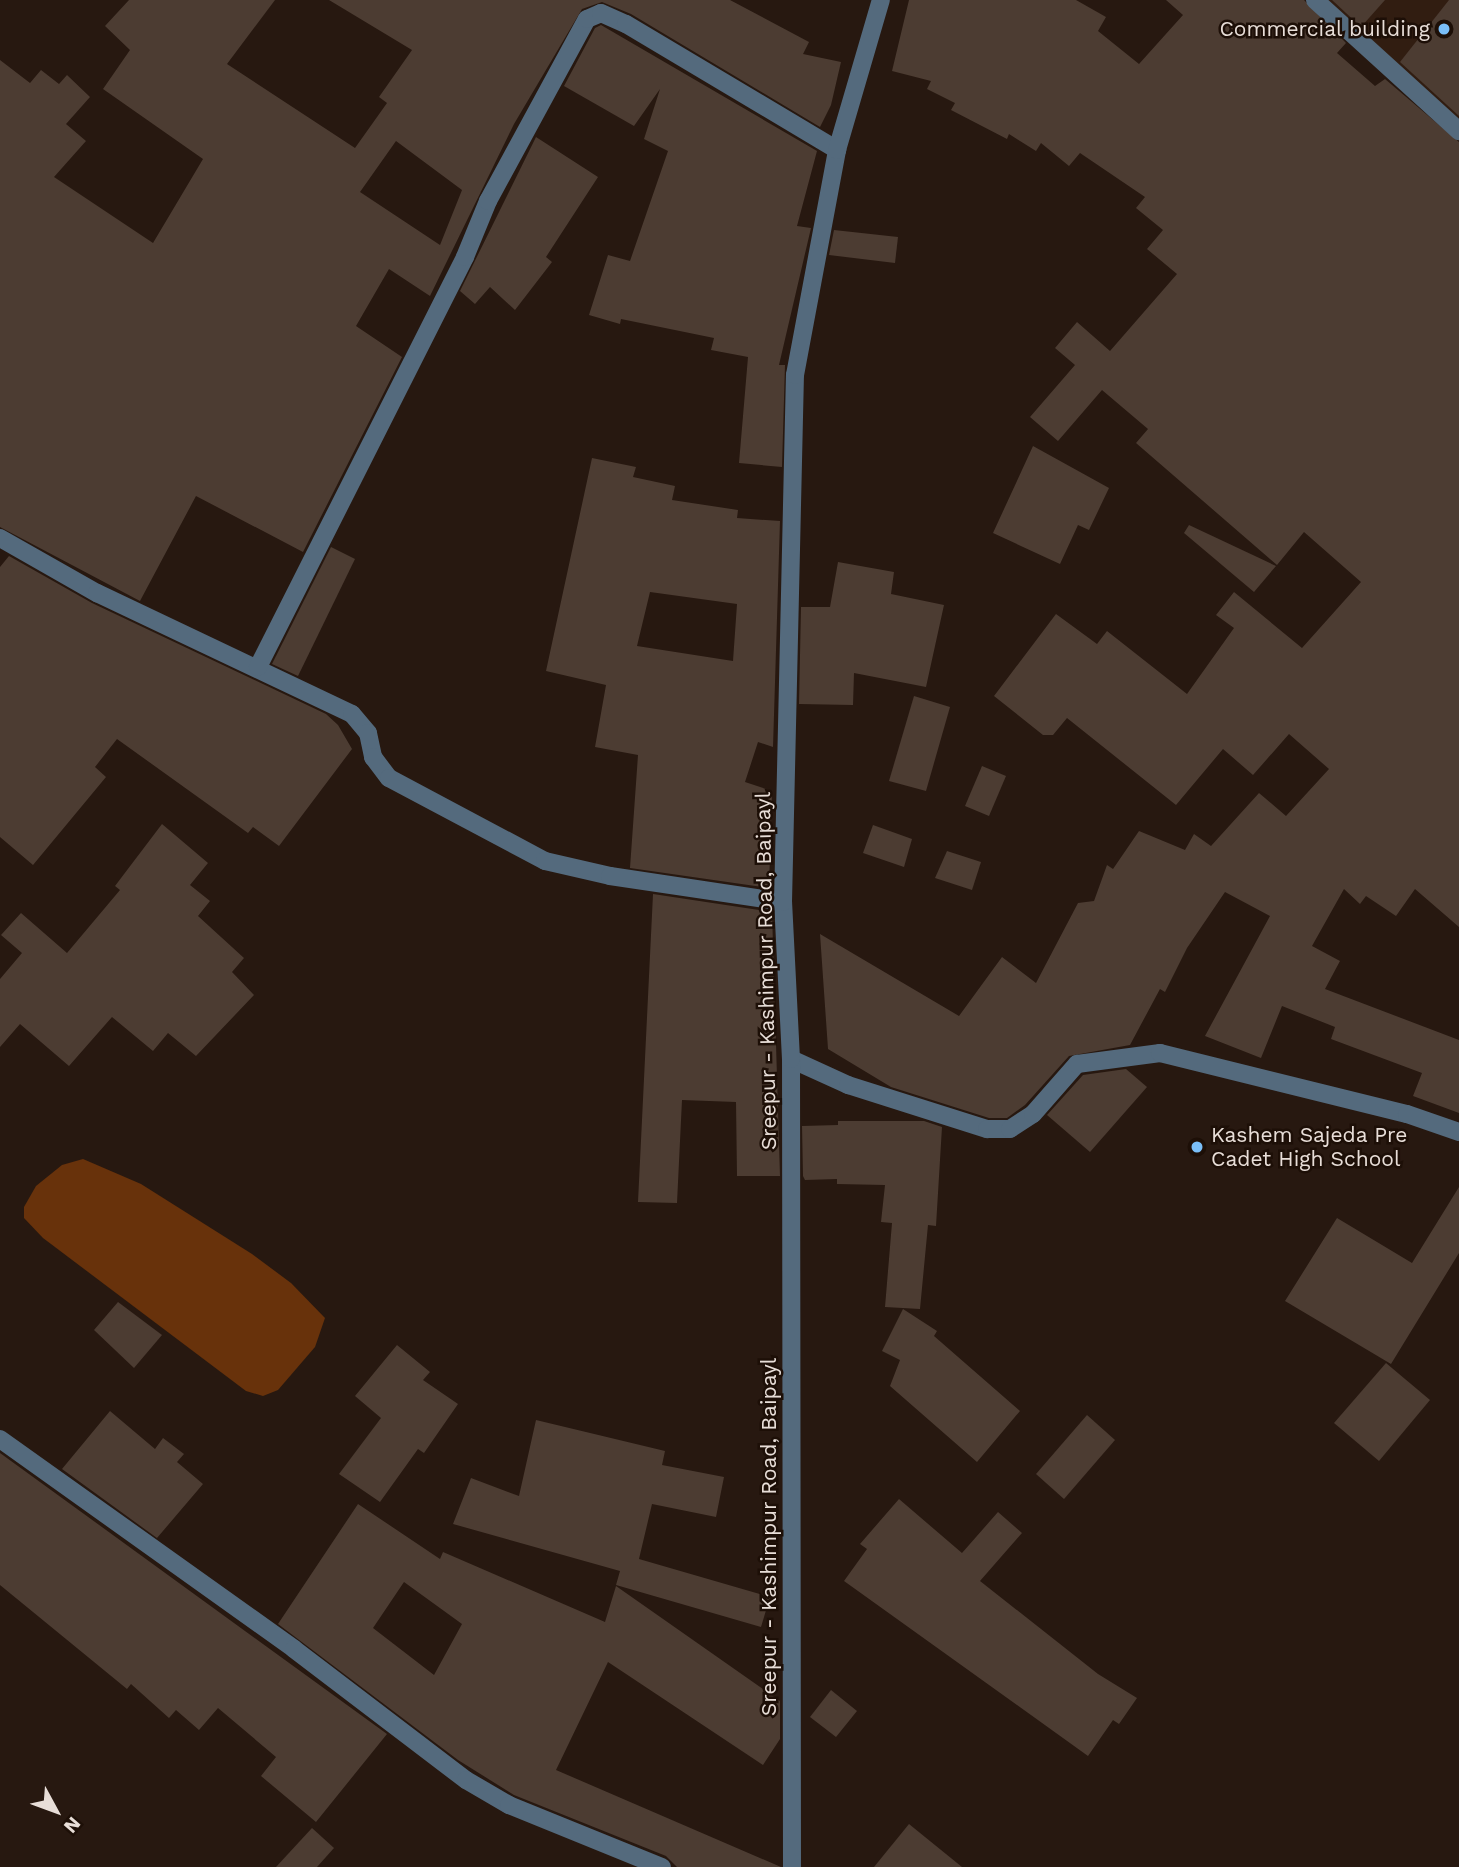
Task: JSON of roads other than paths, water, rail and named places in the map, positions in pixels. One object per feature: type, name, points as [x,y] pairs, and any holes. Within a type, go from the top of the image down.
[{"type":"street","name":"Sreepur - Kashimpur Road, Baipayl","points":[[792,1867],[790,1059],[783,902],[795,375],[837,150],[881,0]]},
{"type":"street","points":[[1315,0],[1459,131]]},
{"type":"street","points":[[258,667],[465,257],[488,201],[587,19],[596,12],[607,14],[837,150]]},
{"type":"street","points":[[0,538],[97,593],[258,667],[352,714],[368,733],[373,757],[389,778],[545,861],[610,876],[783,902]]},
{"type":"street","points":[[790,1059],[848,1085],[987,1129],[1010,1129],[1033,1114],[1077,1064],[1160,1053],[1407,1114],[1459,1132]]},
{"type":"street","points":[[0,1439],[294,1649],[466,1780],[509,1805],[662,1867]]},
{"type":"place","name":"Commercial building","points":[[1444,29]]},
{"type":"place","name":"Kashem Sajeda Pre Cadet High School","points":[[1197,1147]]}]
